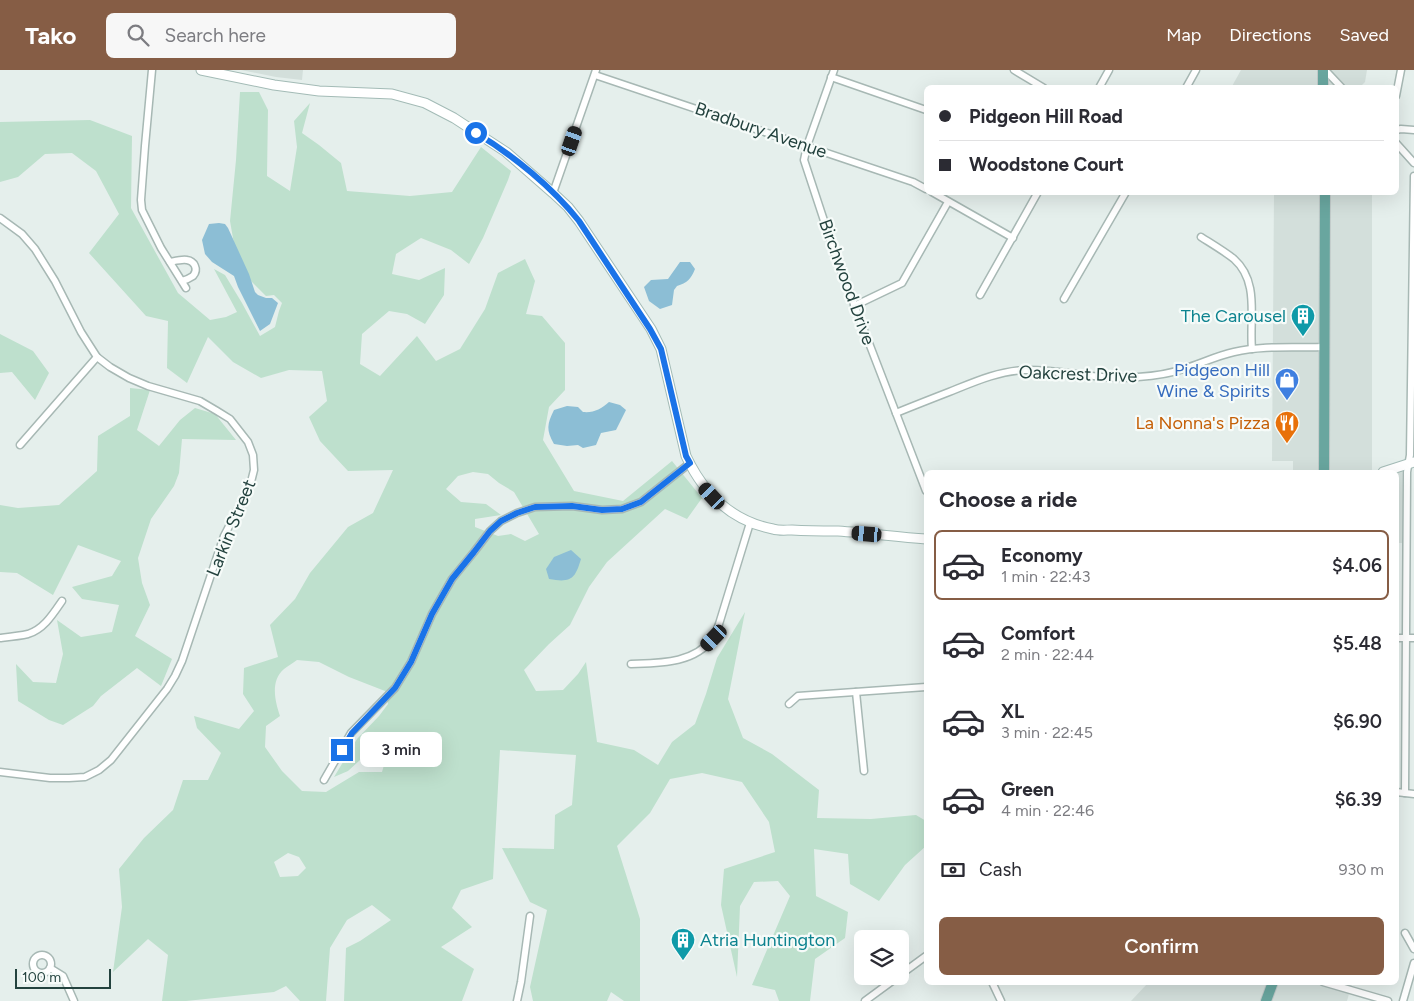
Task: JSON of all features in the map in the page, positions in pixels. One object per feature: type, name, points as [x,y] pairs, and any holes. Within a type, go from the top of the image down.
[{"type":"main road","points":[[1323,85],[1324,70]]},
{"type":"main road","points":[[1324,470],[1325,195]]},
{"type":"main road","points":[[1266,1001],[1272,985]]},
{"type":"street","points":[[152,70],[141,200],[142,210],[149,226],[186,288]]},
{"type":"street","points":[[201,70],[264,83],[319,91],[392,94],[425,103],[454,118],[499,147],[554,192],[579,221],[650,329],[661,349],[686,456],[702,486],[717,501],[750,523],[775,530],[837,531],[924,539]]},
{"type":"street","points":[[1014,70],[1039,85]]},
{"type":"street","points":[[1101,85],[1109,70]]},
{"type":"street","points":[[1188,85],[1196,70]]},
{"type":"street","points":[[1324,70],[1339,85]]},
{"type":"street","points":[[1398,85],[1401,70]]},
{"type":"street","points":[[554,192],[595,72]]},
{"type":"street","name":"Bradbury Avenue","points":[[595,72],[913,182],[924,188]]},
{"type":"street","points":[[832,74],[924,109]]},
{"type":"street","name":"Birchwood Drive","points":[[832,74],[804,160],[837,260],[924,486]]},
{"type":"street","points":[[1399,130],[1414,130]]},
{"type":"street","points":[[1399,146],[1414,163]]},
{"type":"street","points":[[1405,793],[1410,638],[1407,472],[1411,463],[1414,176]]},
{"type":"street","points":[[937,195],[1012,238]]},
{"type":"street","points":[[980,295],[1036,195]]},
{"type":"street","points":[[1064,299],[1124,195]]},
{"type":"street","points":[[854,306],[902,283],[948,202]]},
{"type":"street","name":"Larkin Street","points":[[0,218],[22,234],[35,249],[97,357],[129,378],[148,386],[200,401],[230,419],[248,442],[253,456],[254,470],[250,486],[224,536],[182,661],[175,676],[167,689],[111,760],[99,770],[85,777],[77,778],[50,778],[0,772]]},
{"type":"street","points":[[1202,237],[1234,259],[1246,274],[1252,298],[1252,348]]},
{"type":"street","points":[[170,262],[185,259],[194,264],[195,272],[192,277],[182,281]]},
{"type":"street","name":"Oakcrest Drive","points":[[896,413],[986,377],[1004,372],[1041,370],[1099,377],[1138,377],[1181,370],[1252,348],[1324,347]]},
{"type":"street","points":[[20,445],[97,357]]},
{"type":"street","points":[[324,780],[352,733],[395,688],[411,662],[432,614],[452,579],[490,531],[501,521],[535,507],[572,506],[602,510],[622,509],[641,502],[690,463]]},
{"type":"street","points":[[1389,470],[1411,463]]},
{"type":"street","points":[[630,664],[680,660],[700,651],[714,638],[720,624],[750,523]]},
{"type":"street","points":[[0,638],[28,634],[40,628],[49,620],[62,601]]},
{"type":"street","points":[[789,704],[798,696],[924,687]]},
{"type":"street","points":[[856,692],[864,771]]},
{"type":"street","points":[[1399,792],[1414,794]]},
{"type":"street","points":[[517,1001],[530,916]]},
{"type":"street","points":[[1405,933],[1414,949]]},
{"type":"street","points":[[909,969],[924,957]]},
{"type":"street","points":[[1403,1001],[1414,963]]},
{"type":"street","points":[[50,968],[63,976],[74,1001]]},
{"type":"street","points":[[865,1001],[887,985]]},
{"type":"street","points":[[994,985],[1002,1001]]},
{"type":"street","points":[[1332,985],[1388,1001]]},
{"type":"shaded area","points":[[241,70],[303,70],[302,80]]},
{"type":"shaded area","points":[[1241,70],[1367,70],[1365,82],[1362,85],[1233,85]]},
{"type":"shaded area","points":[[1274,195],[1372,195],[1372,470],[1293,470],[1293,461],[1272,461]]},
{"type":"shaded area","points":[[1402,470],[1402,543],[1399,543],[1399,471]]},
{"type":"shaded area","points":[[1146,985],[1351,985],[1347,1001],[1131,1001]]},
{"type":"green space","points":[[240,92],[259,92],[268,110],[267,176],[290,191],[297,147],[294,121],[310,103],[302,133],[341,163],[347,191],[410,196],[452,192],[481,147],[511,171],[483,238],[469,264],[451,250],[421,238],[396,254],[392,274],[419,280],[445,268],[444,295],[425,324],[407,314],[389,311],[362,334],[360,364],[380,376],[417,336],[436,361],[460,349],[485,309],[498,273],[525,259],[535,281],[526,314],[542,316],[565,343],[565,390],[549,407],[543,440],[574,491],[623,501],[672,461],[702,498],[687,519],[665,509],[607,562],[589,587],[570,625],[524,670],[536,691],[563,690],[586,662],[597,742],[634,750],[658,765],[672,742],[695,724],[717,658],[745,612],[728,699],[743,738],[772,754],[819,790],[817,818],[871,819],[916,815],[924,820],[924,848],[905,865],[879,901],[850,884],[848,854],[814,849],[816,896],[848,912],[845,938],[815,959],[810,1001],[779,1001],[775,990],[752,985],[790,896],[778,881],[754,882],[740,906],[737,977],[721,905],[724,869],[775,852],[769,822],[742,782],[702,773],[670,779],[650,813],[617,846],[640,919],[640,1001],[624,1001],[611,992],[607,1001],[533,1001],[530,987],[547,910],[530,902],[502,848],[554,849],[555,815],[572,805],[576,755],[500,750],[493,879],[461,890],[452,908],[472,927],[441,947],[474,969],[462,1001],[344,1001],[346,948],[391,920],[372,905],[347,920],[330,948],[326,1001],[300,1001],[286,986],[274,992],[186,1001],[162,1001],[168,955],[148,939],[113,972],[122,907],[119,869],[144,838],[173,810],[183,780],[208,780],[221,753],[197,728],[194,716],[239,729],[254,711],[243,694],[244,668],[278,657],[270,625],[295,599],[310,573],[348,527],[373,513],[393,470],[348,471],[320,441],[309,417],[327,401],[322,371],[289,370],[261,378],[233,362],[208,337],[187,383],[167,368],[168,321],[146,316],[89,253],[119,214],[96,171],[72,153],[45,154],[18,177],[0,182],[0,122],[90,120],[132,136],[131,208],[178,293],[210,320],[226,317],[237,312],[214,269],[225,275],[260,336],[275,327],[282,303],[274,295],[266,296],[247,277],[234,244],[230,221]],"holes":[[[473,472],[488,474],[514,492],[539,534],[525,541],[511,534],[498,536],[475,527],[475,519],[501,515],[486,504],[461,502],[446,489],[458,476]],[[297,660],[319,662],[349,677],[385,691],[388,704],[357,739],[334,777],[348,771],[371,750],[389,748],[382,772],[359,772],[326,792],[302,791],[282,771],[265,747],[266,726],[280,716],[275,698],[277,679],[284,669]],[[288,853],[299,857],[306,868],[298,876],[280,877],[274,862]]]},
{"type":"green space","points":[[0,334],[33,351],[49,373],[35,400],[12,372],[0,373]]},
{"type":"green space","points":[[130,388],[150,390],[137,430],[159,446],[180,420],[195,408],[215,414],[236,440],[182,439],[179,473],[174,486],[151,519],[138,558],[142,583],[150,605],[135,636],[172,659],[161,686],[137,668],[101,696],[93,706],[63,725],[49,720],[18,701],[16,664],[33,682],[56,683],[63,654],[57,620],[81,637],[112,632],[119,605],[82,599],[72,587],[112,576],[121,561],[78,545],[53,595],[17,573],[0,572],[0,505],[18,508],[59,505],[97,471],[98,436],[130,416]]},
{"type":"water","points":[[209,224],[225,224],[228,228],[255,292],[266,298],[272,298],[278,303],[270,324],[260,331],[234,276],[212,262],[205,254],[202,240]]},
{"type":"water","points":[[680,262],[690,262],[695,269],[688,280],[677,286],[674,290],[672,305],[660,309],[649,301],[644,287],[651,280],[668,279]]},
{"type":"water","points":[[609,402],[620,405],[626,410],[616,430],[601,433],[596,445],[583,448],[578,445],[554,444],[548,427],[554,410],[567,406],[578,407],[583,412],[591,412],[600,409]]},
{"type":"water","points":[[571,550],[581,559],[574,575],[567,580],[549,579],[546,569],[554,557]]},
{"type":"place","name":"The Carousel","points":[[1303,337]]},
{"type":"place","name":"Pidgeon Hill Wine & Spirits","points":[[1287,401]]},
{"type":"place","name":"La Nonna's Pizza","points":[[1287,444]]},
{"type":"place","name":"Atria Huntington","points":[[683,961]]},
{"type":"route","points":[[342,750],[352,733],[395,688],[411,662],[432,614],[452,579],[490,531],[501,521],[535,507],[572,506],[602,510],[622,509],[641,502],[690,463],[686,456],[661,349],[650,329],[568,207],[554,192],[506,152],[476,133]]}]
